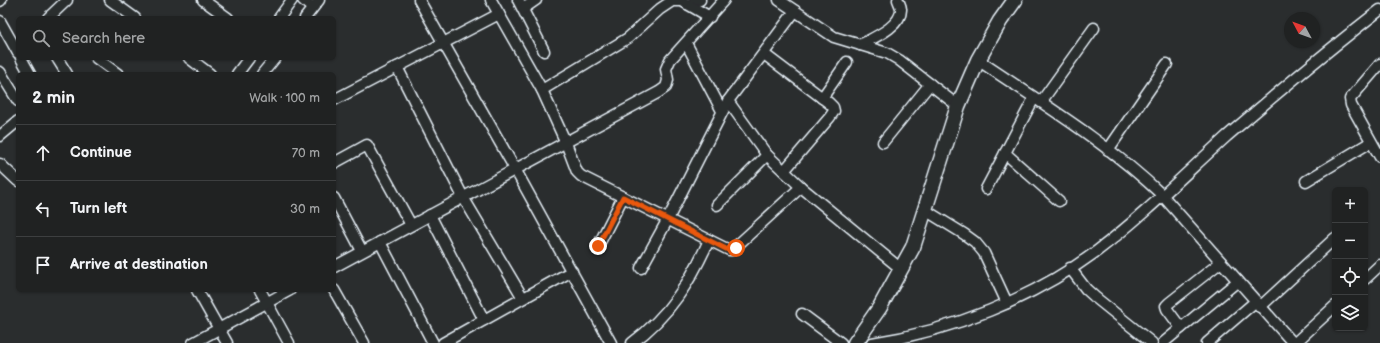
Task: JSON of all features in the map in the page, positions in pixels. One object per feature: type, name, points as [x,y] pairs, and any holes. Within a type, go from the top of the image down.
[{"type":"street","points":[[50,16],[67,0]]},
{"type":"street","points":[[110,0],[131,16]]},
{"type":"street","points":[[204,0],[225,16]]},
{"type":"street","points":[[280,16],[292,0]]},
{"type":"street","points":[[303,0],[316,4],[307,16]]},
{"type":"street","points":[[419,0],[516,169],[611,343]]},
{"type":"street","points":[[491,0],[542,90],[566,143],[577,172],[581,176],[728,250],[732,250],[801,187]]},
{"type":"street","points":[[518,0],[544,51]]},
{"type":"street","points":[[523,10],[536,0]]},
{"type":"street","points":[[687,4],[700,0]]},
{"type":"street","points":[[336,265],[659,92],[666,87],[668,80],[666,69],[670,60],[724,0]]},
{"type":"street","points":[[779,0],[834,37],[887,53],[899,60],[958,106]]},
{"type":"street","points":[[860,44],[890,28],[899,19],[902,9],[898,0]]},
{"type":"street","points":[[855,343],[880,307],[913,247],[958,106],[978,60],[1000,21],[1015,0]]},
{"type":"street","points":[[542,90],[628,38],[660,9],[672,1],[682,1],[710,17]]},
{"type":"street","points":[[872,343],[896,339],[939,328],[980,314],[1026,293],[1095,252],[1130,225],[1296,77],[1380,10]]},
{"type":"street","points":[[642,268],[668,220],[722,111],[795,11]]},
{"type":"street","points":[[336,99],[499,14]]},
{"type":"street","points":[[0,21],[16,49]]},
{"type":"street","points":[[986,189],[1005,153],[1038,100],[1094,28]]},
{"type":"street","points":[[686,43],[722,111]]},
{"type":"street","points":[[764,54],[822,98],[833,107],[834,111],[784,171]]},
{"type":"street","points":[[22,60],[29,72]]},
{"type":"street","points":[[59,60],[66,72]]},
{"type":"street","points":[[99,60],[115,72]]},
{"type":"street","points":[[192,60],[207,72]]},
{"type":"street","points":[[238,72],[248,60]]},
{"type":"street","points":[[264,72],[272,60]]},
{"type":"street","points":[[978,60],[1038,100],[1132,168],[1162,195],[1292,342],[1332,309]]},
{"type":"street","points":[[822,98],[847,62]]},
{"type":"street","points":[[1108,150],[1167,64]]},
{"type":"street","points":[[1379,152],[1371,142],[1351,105],[1350,99],[1380,64]]},
{"type":"street","points":[[397,67],[463,197],[523,298]]},
{"type":"street","points":[[2,80],[16,98]]},
{"type":"street","points":[[883,142],[930,84]]},
{"type":"street","points":[[728,101],[768,155],[784,171],[801,187],[901,269]]},
{"type":"street","points":[[0,136],[16,123]]},
{"type":"street","points":[[1306,181],[1371,142]]},
{"type":"street","points":[[336,163],[367,145],[411,225]]},
{"type":"street","points":[[1005,153],[1059,201]]},
{"type":"street","points":[[717,205],[768,155]]},
{"type":"street","points":[[0,164],[16,179]]},
{"type":"street","points":[[598,246],[623,197]]},
{"type":"street","points":[[336,202],[362,251]]},
{"type":"street","points":[[925,210],[975,242],[984,253],[1007,302]]},
{"type":"street","points":[[430,215],[484,320]]},
{"type":"street","points":[[632,343],[663,316],[682,293],[697,268],[709,240]]},
{"type":"street","points":[[1207,343],[1258,304],[1332,241]]},
{"type":"street","points":[[380,242],[433,343]]},
{"type":"street","points":[[1181,328],[1166,306],[1169,302],[1221,262]]},
{"type":"street","points":[[1368,275],[1380,265]]},
{"type":"street","points":[[1070,268],[1086,289],[1152,343]]},
{"type":"street","points":[[443,343],[572,271]]},
{"type":"street","points":[[1163,343],[1238,281]]},
{"type":"street","points":[[198,292],[227,343]]},
{"type":"street","points":[[261,292],[289,343]]},
{"type":"street","points":[[193,343],[286,292]]},
{"type":"street","points":[[335,292],[364,343]]},
{"type":"street","points":[[802,314],[841,343]]},
{"type":"route","points":[[598,246],[623,197],[728,250],[736,248]]}]
